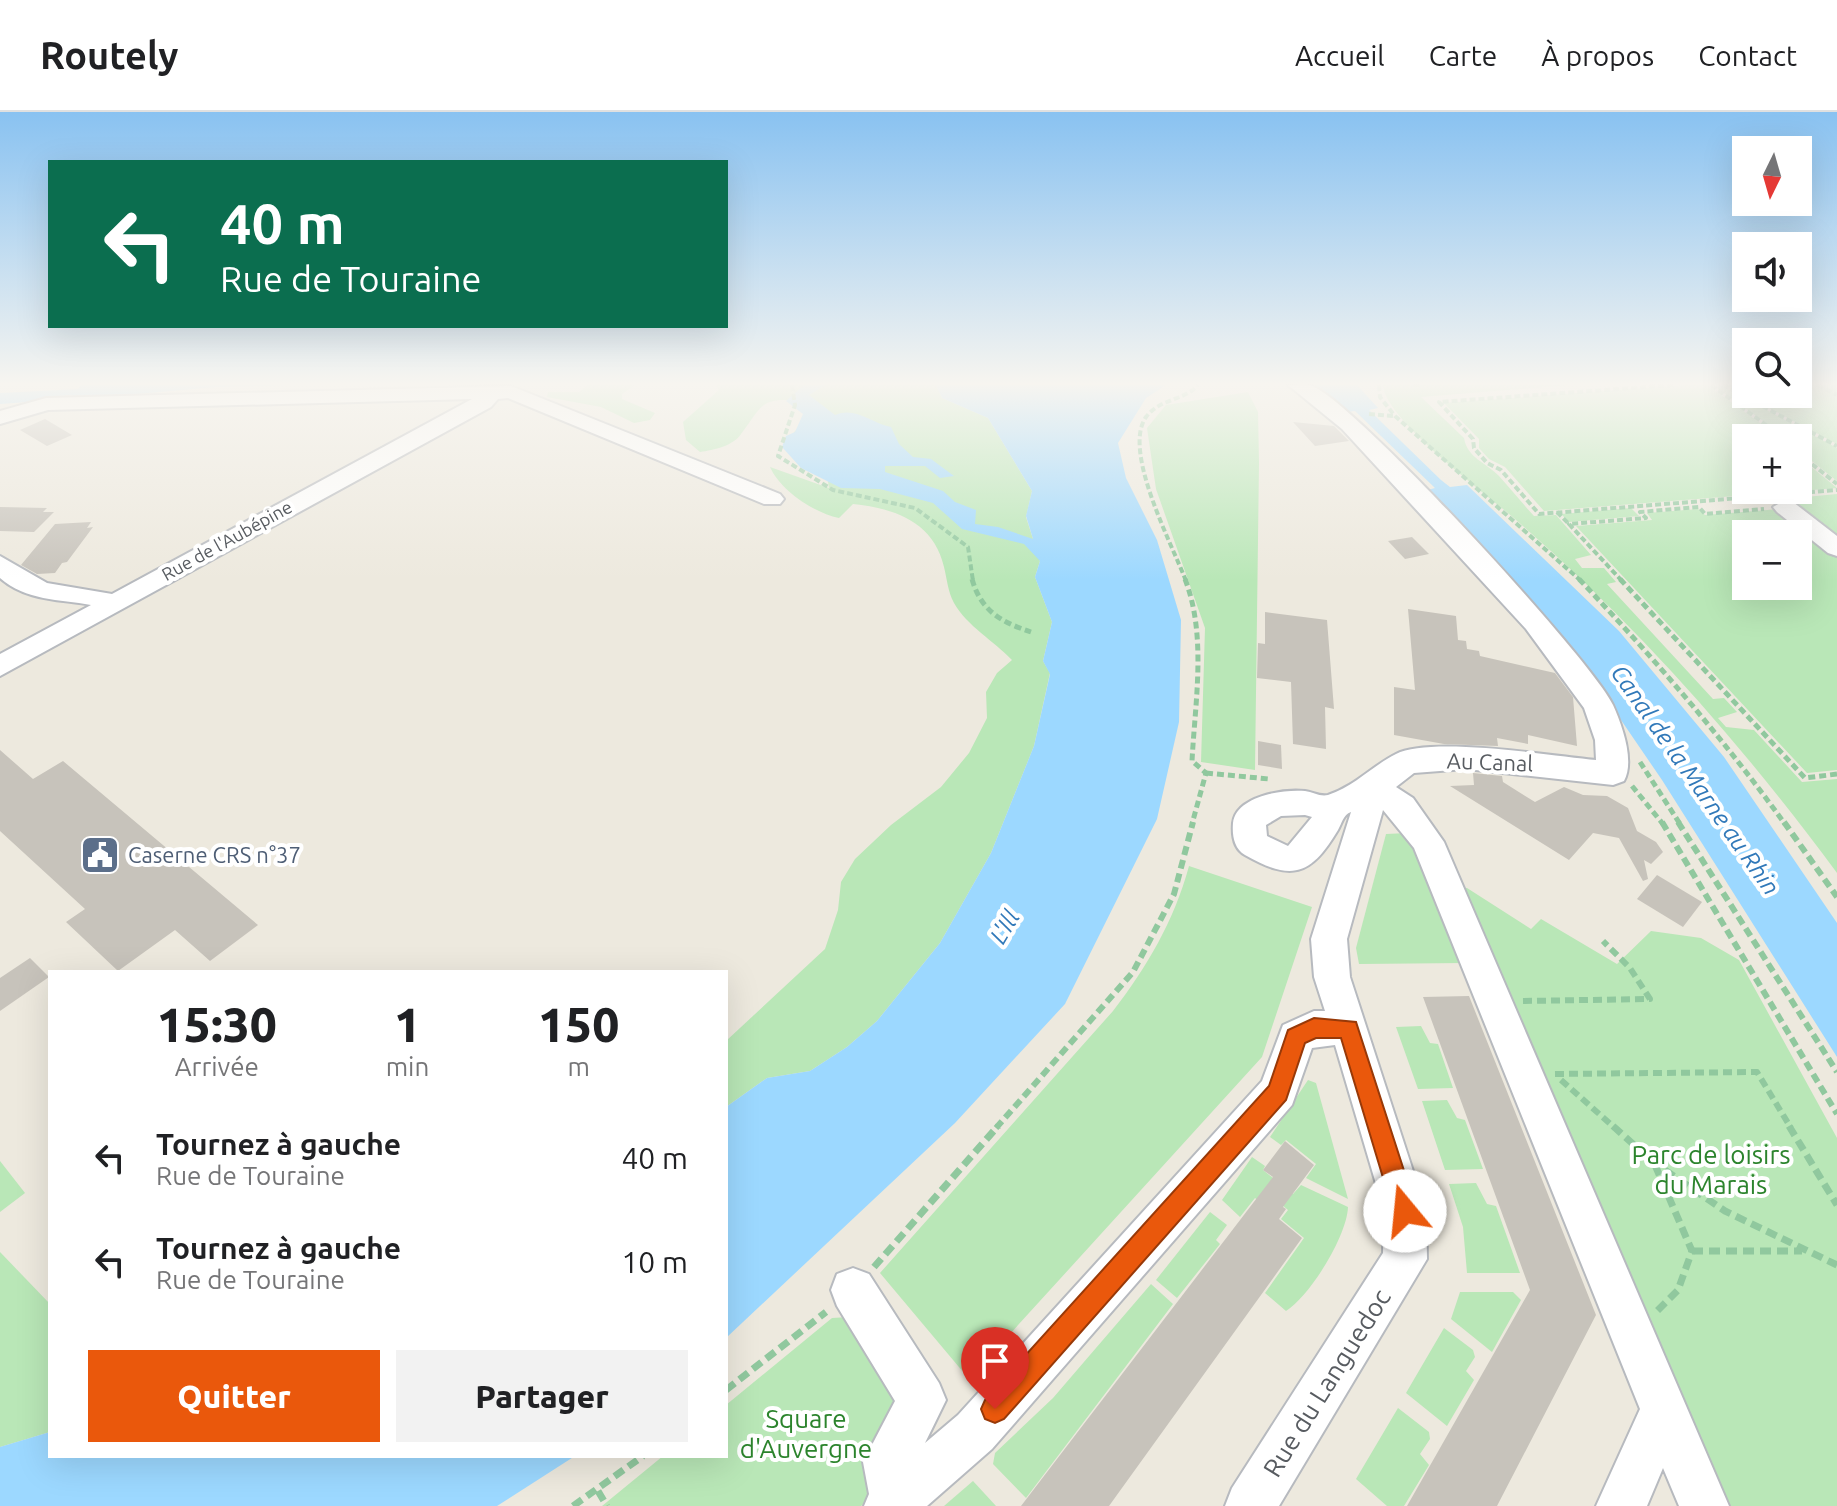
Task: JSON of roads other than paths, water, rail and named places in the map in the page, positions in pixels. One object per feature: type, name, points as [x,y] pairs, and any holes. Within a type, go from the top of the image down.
[{"type":"street","name":"Rue de l'Aubépine","points":[[0,666],[395,450]]},
{"type":"street","points":[[653,450],[772,499]]},
{"type":"street","name":"Au Canal","points":[[1327,809],[1374,787],[1407,762],[1466,758],[1624,764],[1610,740],[1598,705],[1545,634],[1374,450]]},
{"type":"street","points":[[1788,504],[1836,549]]},
{"type":"street","points":[[0,564],[33,590],[97,596],[113,603]]},
{"type":"street","points":[[1374,787],[1402,807],[1428,842],[1704,1506]]},
{"type":"street","name":"Rue du Languedoc","points":[[1250,1506],[1405,1259],[1405,1211],[1332,977],[1329,939],[1374,787]]},
{"type":"street","points":[[892,1502],[975,1432],[1278,1092],[1296,1037],[1314,1028],[1349,1028]]},
{"type":"street","points":[[853,1290],[922,1400],[888,1462],[892,1502]]},
{"type":"street","points":[[1621,1506],[1664,1411]]},
{"type":"water","name":"L'Ill","points":[[785,450],[906,450],[913,457],[931,459],[954,476],[940,478],[925,466],[885,466],[885,472],[943,491],[955,502],[976,510],[975,524],[998,527],[1033,539],[1026,516],[1032,491],[1007,450],[1120,450],[1126,478],[1157,540],[1181,620],[1179,722],[1157,819],[1065,1004],[955,1123],[728,1336],[728,1106],[767,1078],[810,1071],[847,1047],[877,1021],[940,943],[991,853],[1034,746],[1050,674],[1043,661],[1052,622],[1035,577],[1040,561],[1024,544],[962,529],[933,503],[880,489],[841,488],[801,468]]},
{"type":"water","name":"Canal de la Marne au Rhin","points":[[1396,450],[1410,450],[1450,487],[1467,485],[1619,631],[1724,757],[1837,923],[1837,1057],[1662,780],[1595,682],[1420,492],[1435,488]]},
{"type":"water","points":[[48,1433],[48,1458],[572,1458],[497,1506],[0,1506],[0,1447]]},
{"type":"place","name":"Caserne CRS n°37","points":[[100,855]]},
{"type":"park label","name":"Parc de loisirs du Marais","points":[[1711,1170]]},
{"type":"park label","name":"Square d'Auvergne","points":[[806,1434]]}]
